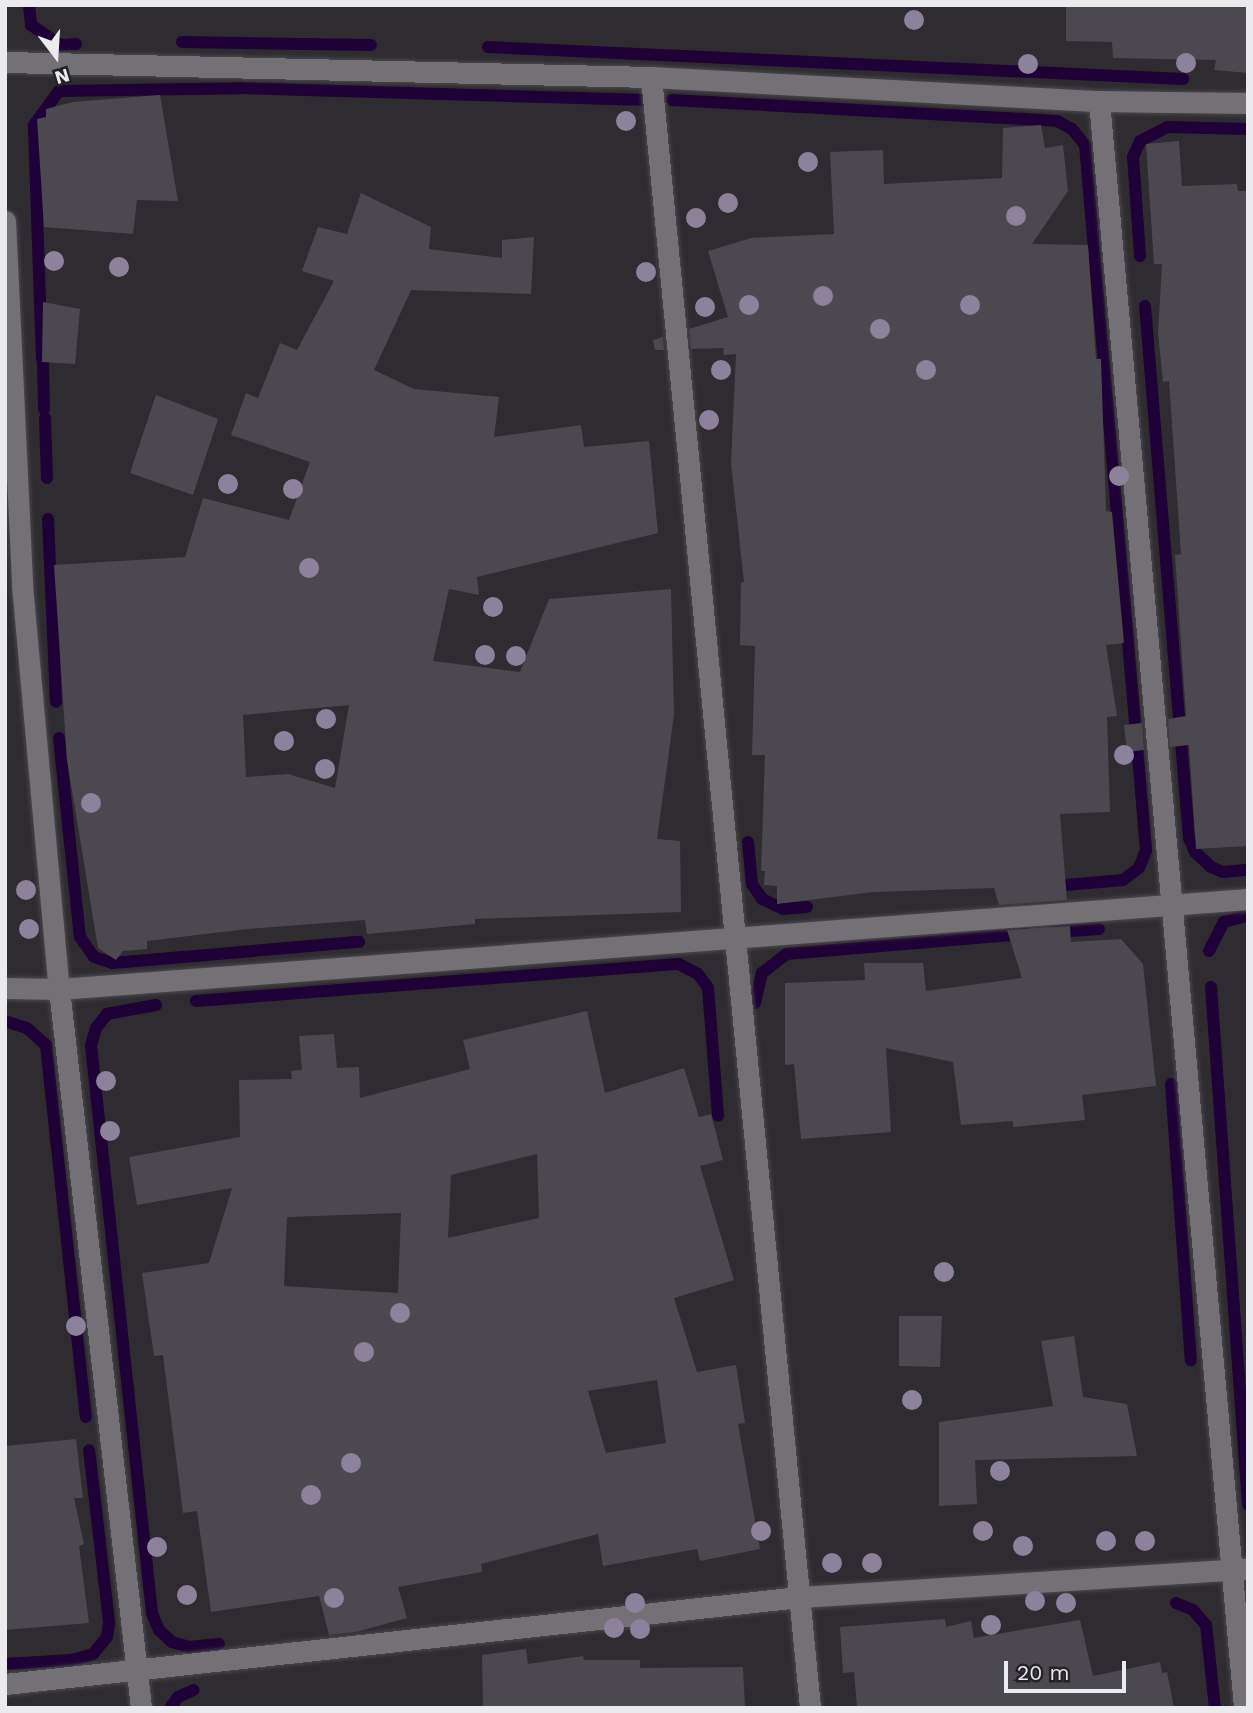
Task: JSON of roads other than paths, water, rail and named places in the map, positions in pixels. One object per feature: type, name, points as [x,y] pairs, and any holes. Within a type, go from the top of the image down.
[{"type":"street","points":[[5,62],[651,77],[1100,101],[1248,103]]},
{"type":"street","points":[[651,77],[810,1708]]},
{"type":"street","points":[[1100,101],[1172,906],[1240,1570],[1244,1708]]},
{"type":"street","points":[[5,220],[14,585],[141,1708]]},
{"type":"street","points":[[5,988],[59,989],[1248,899]]},
{"type":"street","points":[[5,1684],[137,1672],[799,1597],[1240,1570]]},
{"type":"waterway","points":[[29,5],[31,25],[61,45],[76,44]]},
{"type":"waterway","points":[[182,42],[371,45]]},
{"type":"waterway","points":[[488,47],[1183,79]]},
{"type":"waterway","points":[[42,359],[34,125],[59,91],[241,88],[656,100]]},
{"type":"waterway","points":[[672,100],[1057,121],[1072,129],[1085,145],[1146,850],[1139,868],[1123,880],[1054,886]]},
{"type":"waterway","points":[[1140,256],[1133,157],[1140,141],[1168,127],[1248,129]]},
{"type":"waterway","points":[[1145,306],[1189,838],[1195,852],[1211,867],[1223,872],[1248,870]]},
{"type":"waterway","points":[[43,362],[44,409]]},
{"type":"waterway","points":[[45,418],[47,478]]},
{"type":"waterway","points":[[48,519],[56,702]]},
{"type":"waterway","points":[[59,738],[80,937],[94,957],[112,963],[359,942]]},
{"type":"waterway","points":[[748,842],[752,884],[762,899],[783,909],[807,907]]},
{"type":"waterway","points":[[1209,951],[1224,922],[1248,915]]},
{"type":"waterway","points":[[1054,932],[1099,929]]},
{"type":"waterway","points":[[755,1003],[762,973],[786,954],[1026,934]]},
{"type":"waterway","points":[[196,1001],[679,964],[698,974],[708,988],[718,1116]]},
{"type":"waterway","points":[[1211,987],[1248,1505]]},
{"type":"waterway","points":[[156,1005],[107,1014],[96,1028],[91,1045],[152,1613],[159,1630],[172,1642],[189,1647],[219,1644]]},
{"type":"waterway","points":[[5,1021],[27,1028],[46,1045],[86,1417]]},
{"type":"waterway","points":[[1171,1084],[1191,1360]]},
{"type":"waterway","points":[[5,1664],[72,1660],[93,1654],[107,1637],[109,1622],[89,1450]]},
{"type":"waterway","points":[[1176,1603],[1193,1610],[1206,1625],[1215,1708]]},
{"type":"waterway","points":[[170,1708],[178,1697],[194,1690]]}]
